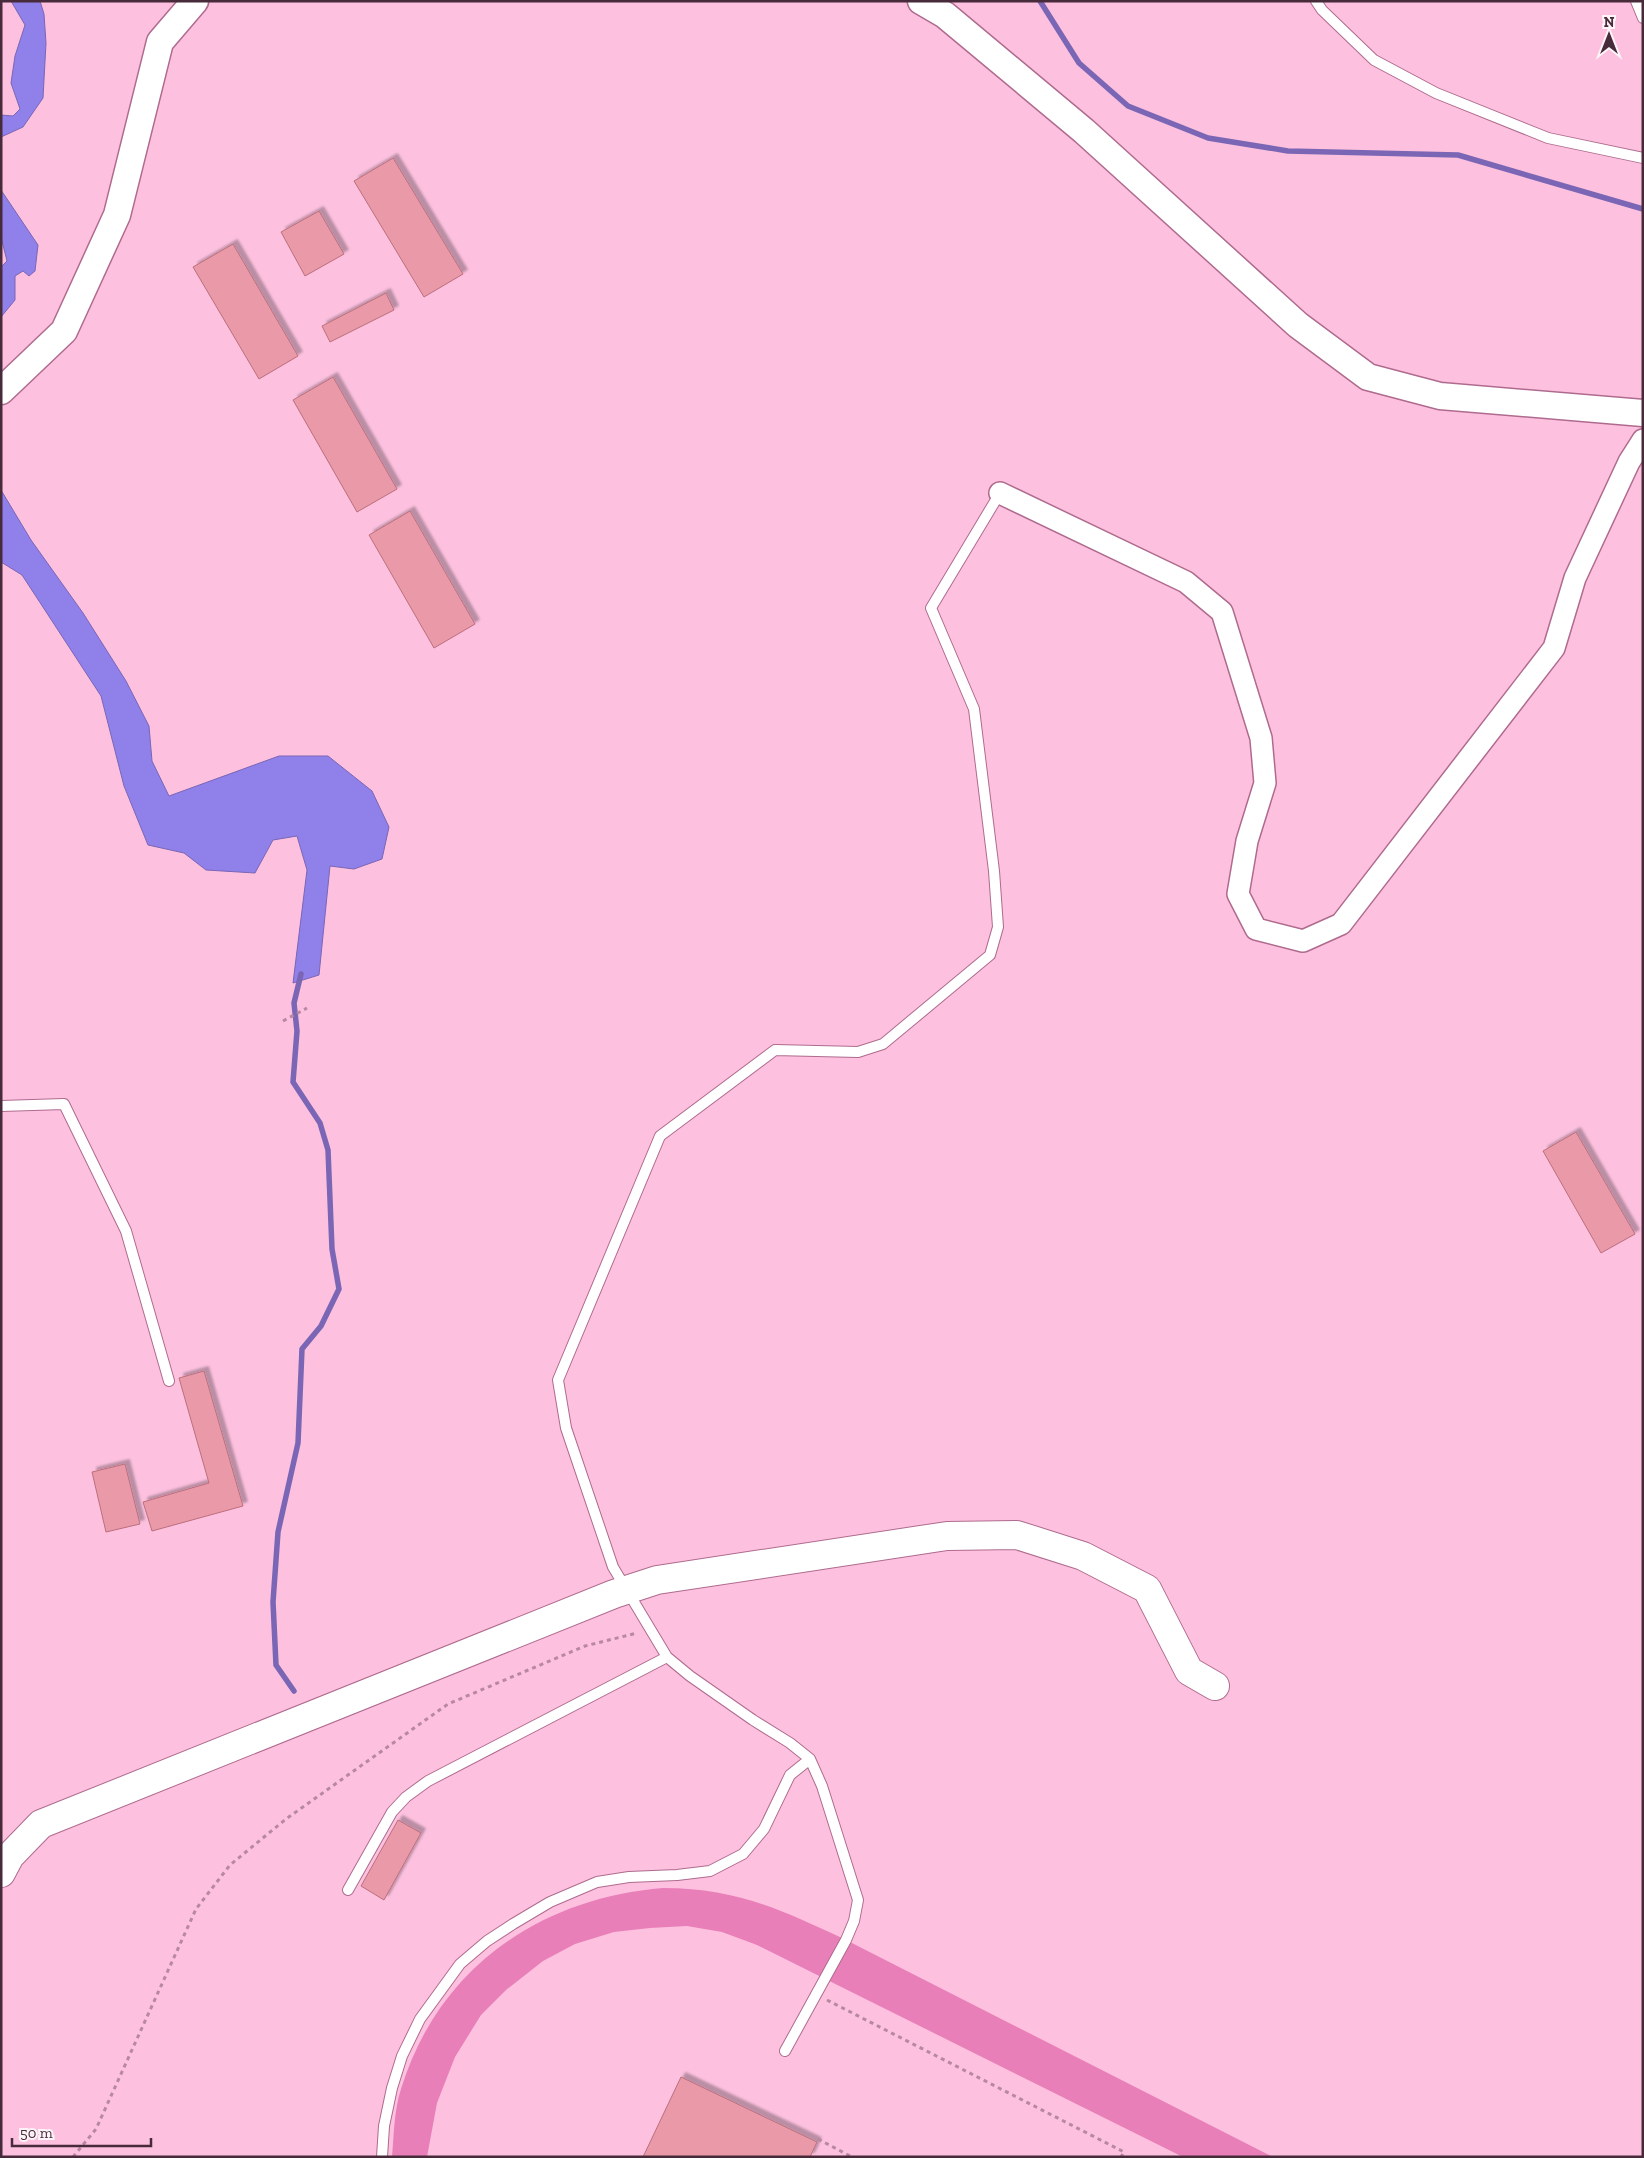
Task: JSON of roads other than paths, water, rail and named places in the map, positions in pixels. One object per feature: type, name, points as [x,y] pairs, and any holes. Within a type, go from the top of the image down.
[{"type":"main road","points":[[1,1873],[10,1856],[41,1824],[627,1590],[657,1580],[946,1536],[1017,1536],[1083,1556],[1147,1589],[1189,1671],[1215,1686]]},
{"type":"street","points":[[1,391],[64,331],[117,214],[160,42],[195,1]]},
{"type":"street","points":[[921,1],[945,15],[1084,131],[1298,325],[1368,378],[1440,396],[1643,413]]},
{"type":"street","points":[[1000,493],[1186,582],[1222,612],[1261,738],[1265,783],[1247,841],[1238,894],[1256,929],[1302,941],[1341,924],[1554,648],[1575,578],[1629,462],[1643,440]]},
{"type":"lane","points":[[1316,1],[1322,10],[1374,60],[1436,94],[1548,138],[1643,158]]},
{"type":"lane","points":[[1636,1],[1643,18]]},
{"type":"lane","points":[[785,2050],[846,1940],[854,1921],[858,1900],[822,1786],[810,1759],[666,1657],[613,1567],[566,1428],[558,1380],[660,1136],[775,1050],[858,1052],[883,1044],[990,955],[998,927],[994,871],[974,709],[931,608],[1000,493]]},
{"type":"lane","points":[[1,1106],[64,1104],[126,1231],[169,1382]]},
{"type":"lane","points":[[348,1890],[392,1812],[406,1797],[428,1781],[666,1657]]},
{"type":"lane","points":[[382,2157],[384,2126],[392,2088],[402,2056],[420,2019],[460,1964],[487,1940],[513,1924],[550,1902],[597,1882],[629,1877],[677,1875],[710,1871],[742,1854],[764,1829],[790,1774],[810,1759]]},
{"type":"waterway","points":[[1040,1],[1079,63],[1128,106],[1208,138],[1288,151],[1458,155],[1643,209]]},
{"type":"waterway","points":[[294,1691],[276,1665],[273,1602],[278,1532],[298,1443],[302,1349],[321,1326],[339,1289],[332,1249],[328,1150],[320,1123],[293,1082],[297,1031],[294,1003],[301,974]]}]
